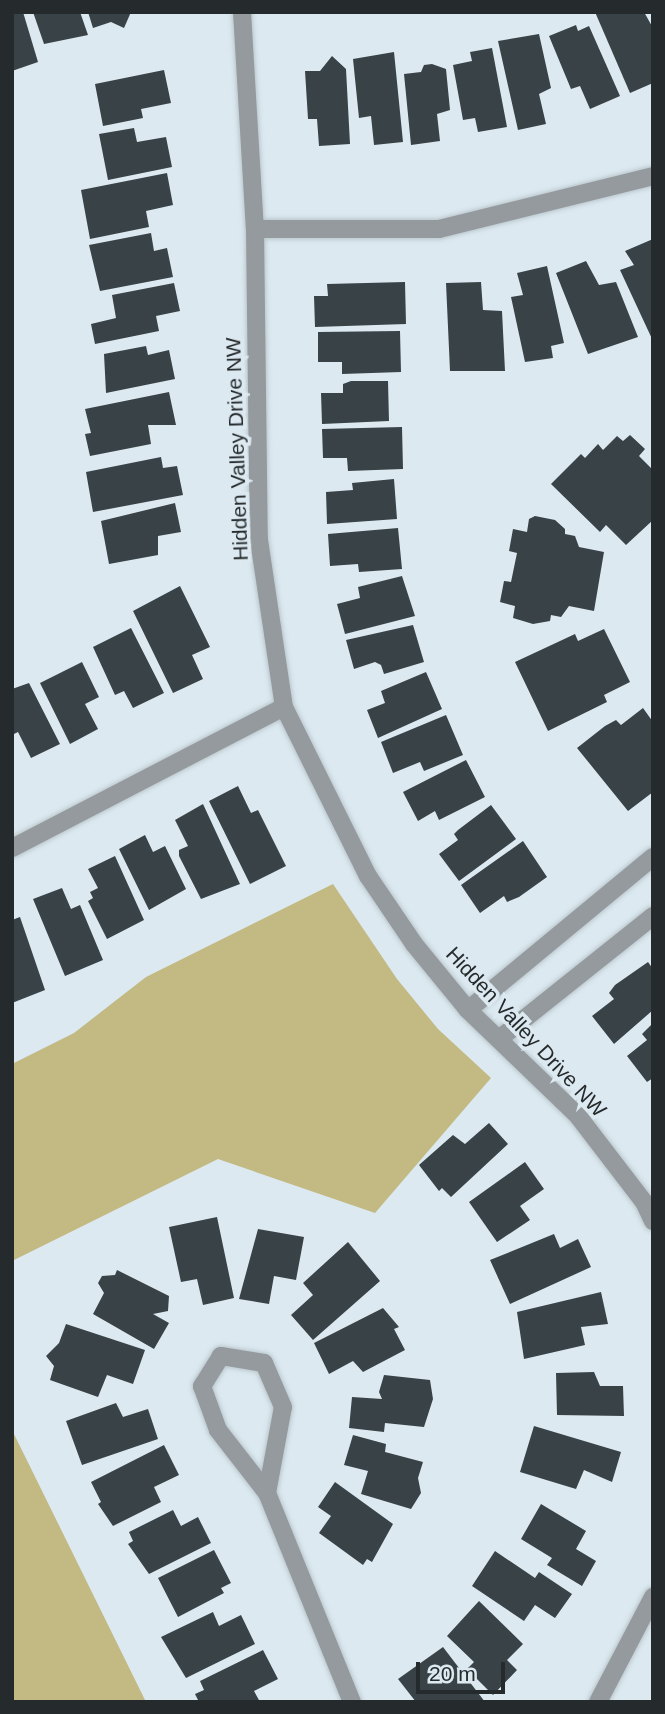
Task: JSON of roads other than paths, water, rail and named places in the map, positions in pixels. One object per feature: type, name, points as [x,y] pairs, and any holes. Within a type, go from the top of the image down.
[{"type":"street","name":"Hidden Valley Drive NW","points":[[242,12],[255,229],[259,540],[284,708],[368,876],[414,944],[468,1010],[578,1116],[644,1202],[653,1221]]},
{"type":"street","points":[[255,229],[439,229],[653,176]]},
{"type":"street","points":[[12,849],[284,708]]},
{"type":"street","points":[[468,1010],[653,857]]},
{"type":"street","points":[[499,1039],[653,916]]},
{"type":"street","points":[[267,1493],[283,1407],[264,1363],[221,1356],[202,1386],[218,1430],[267,1493],[352,1702]]},
{"type":"street","points":[[598,1702],[653,1597]]}]
